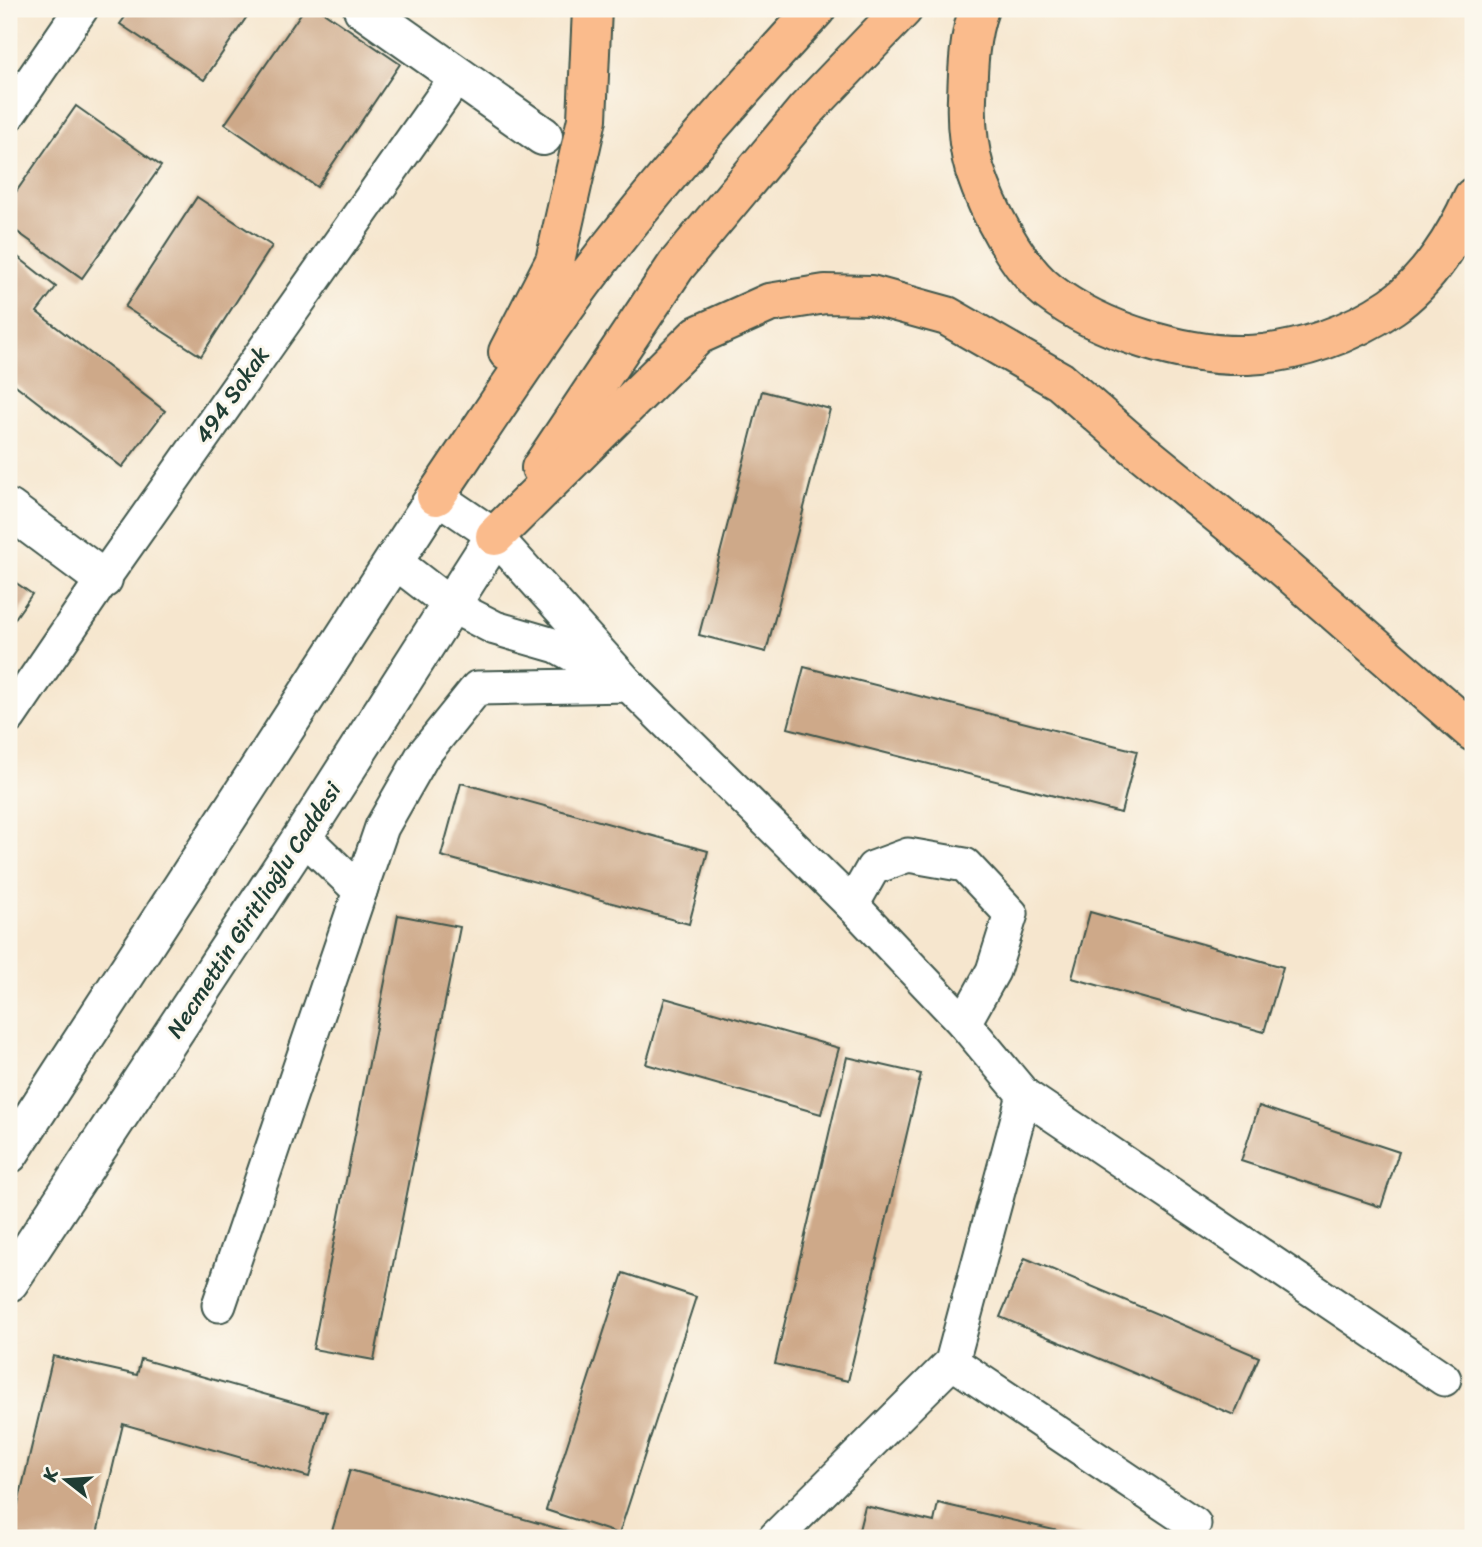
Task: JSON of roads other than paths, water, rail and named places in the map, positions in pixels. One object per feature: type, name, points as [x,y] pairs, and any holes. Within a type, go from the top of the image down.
[{"type":"highway","points":[[436,496],[555,261],[587,120],[592,9]]},
{"type":"highway","points":[[436,496],[551,326],[632,222],[742,90],[816,9]]},
{"type":"highway","points":[[495,536],[676,266],[806,110],[903,9]]},
{"type":"highway","points":[[979,9],[968,66],[966,123],[975,170],[990,207],[1021,262],[1048,291],[1114,329],[1199,351],[1248,355],[1302,347],[1353,328],[1394,305],[1435,264],[1462,224],[1473,197]]},
{"type":"highway","points":[[495,536],[698,335],[769,303],[825,294],[871,295],[947,316],[1059,381],[1282,566],[1473,732]]},
{"type":"street","points":[[9,114],[81,9]]},
{"type":"street","points":[[363,9],[544,136]]},
{"type":"street","name":"494 Sokak","points":[[9,717],[458,75]]},
{"type":"street","points":[[9,1154],[436,496],[495,536],[629,685],[852,905],[964,1023],[1024,1095],[1444,1379]]},
{"type":"street","points":[[9,509],[103,579]]},
{"type":"street","name":"Necmettin Giritlioğlu Caddesi","points":[[9,1282],[303,836],[495,536]]},
{"type":"street","points":[[394,561],[452,606],[495,628],[557,646],[629,685]]},
{"type":"street","points":[[219,1305],[382,827],[423,755],[477,688],[629,685]]},
{"type":"street","points":[[303,836],[360,891]]},
{"type":"street","points":[[852,905],[873,868],[908,855],[965,865],[1011,914],[993,971],[964,1023]]},
{"type":"street","points":[[775,1538],[952,1362],[1024,1095]]},
{"type":"street","points":[[952,1362],[1194,1524],[1189,1538]]}]
